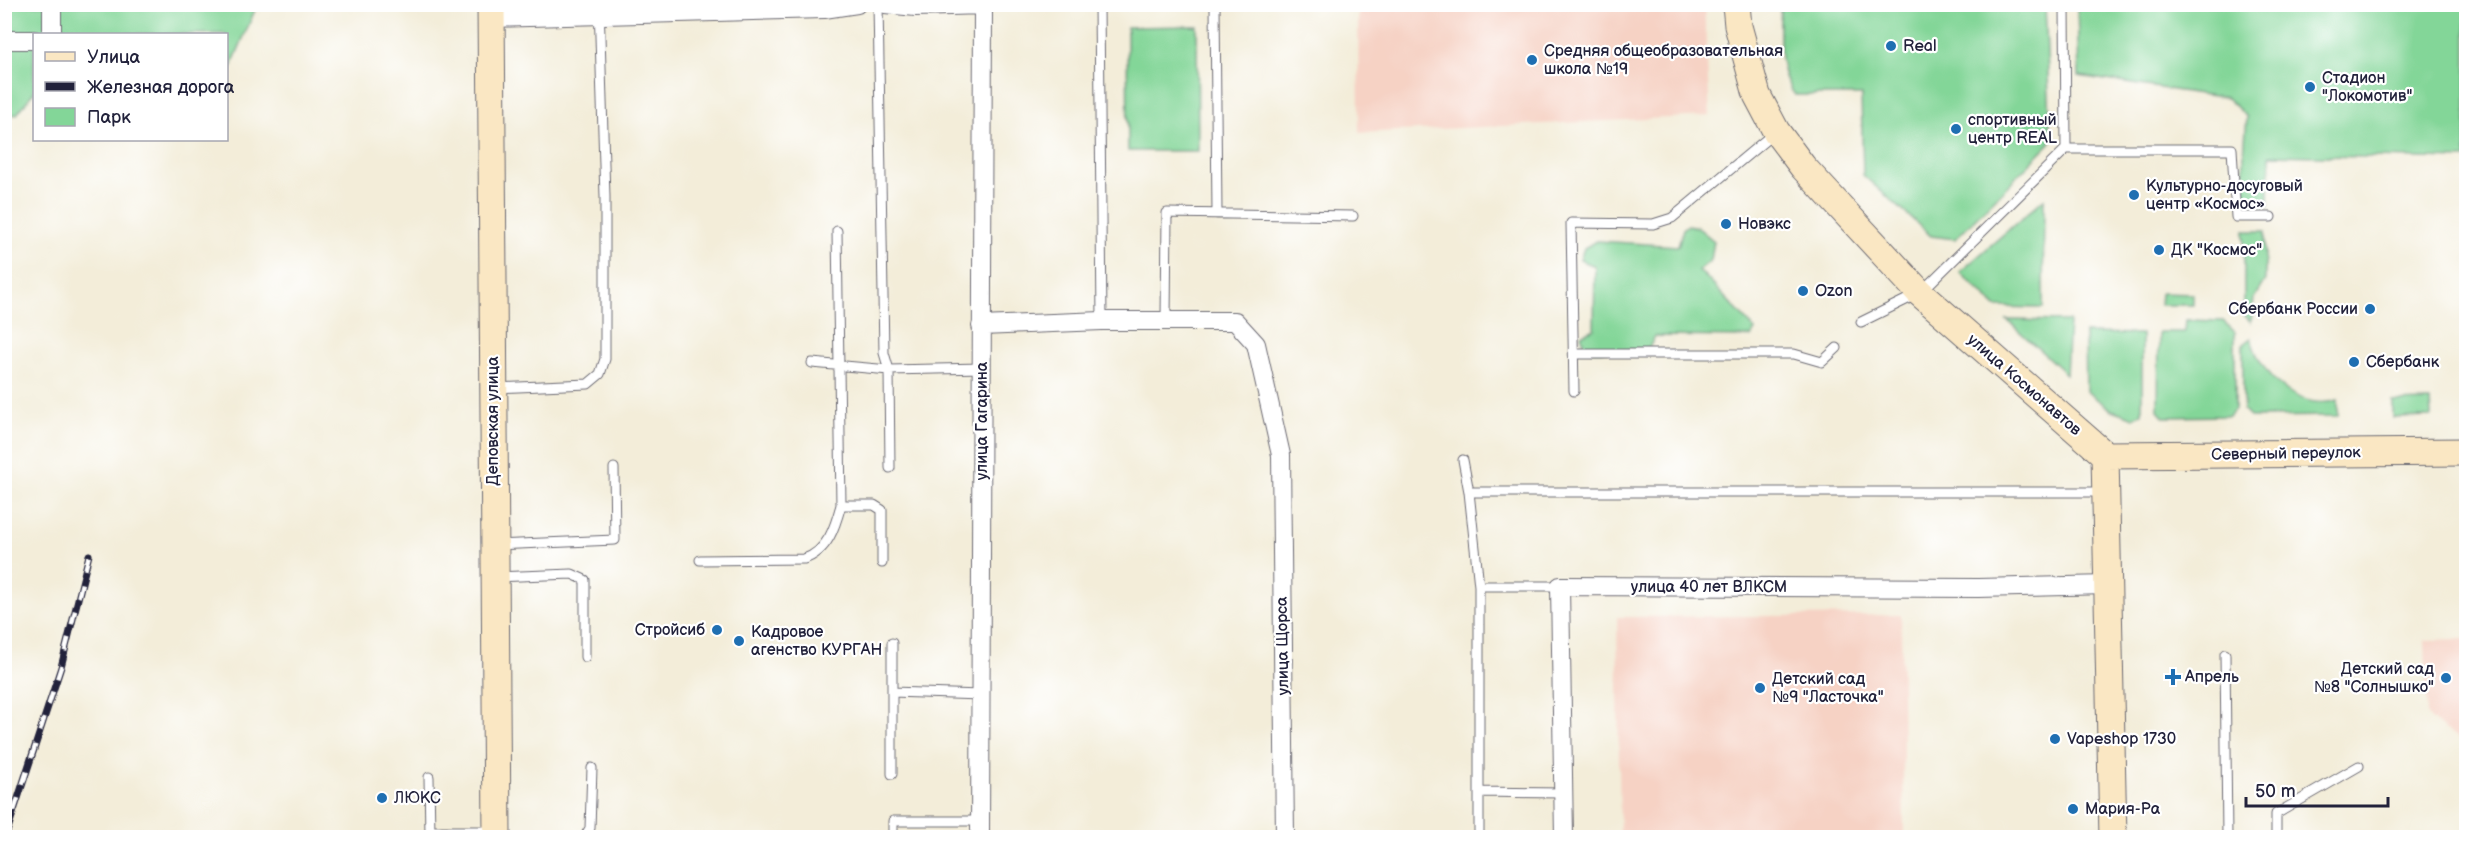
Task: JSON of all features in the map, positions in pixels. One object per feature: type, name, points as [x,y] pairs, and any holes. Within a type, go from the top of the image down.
[{"type":"street","points":[[52,4],[52,33]]},
{"type":"street","points":[[491,11],[824,9],[857,4]]},
{"type":"street","points":[[885,4],[916,7],[983,5]]},
{"type":"street","name":"улица Космонавтов","points":[[1736,4],[1738,27],[1757,94],[1776,131],[1803,167],[1920,293],[2105,455]]},
{"type":"street","name":"улица Гагарина","points":[[980,829],[983,5]]},
{"type":"street","name":"Деповская улица","points":[[491,11],[497,834]]},
{"type":"street","points":[[4,40],[33,40]]},
{"type":"street","name":"улица Щорса","points":[[981,326],[1102,321],[1235,321],[1256,344],[1281,455],[1285,837]]},
{"type":"street","name":"Северный переулок","points":[[2105,455],[2466,452]]},
{"type":"street","points":[[2105,455],[2113,837]]},
{"type":"street","name":"улица 40 лет ВЛКСМ","points":[[1560,586],[1978,588],[2108,585]]},
{"type":"street","points":[[1560,586],[1564,837]]},
{"type":"lane","points":[[878,4],[884,353],[889,370],[890,468]]},
{"type":"lane","points":[[1099,4],[1102,321]]},
{"type":"lane","points":[[1215,4],[1217,214]]},
{"type":"lane","points":[[2065,4],[2066,149]]},
{"type":"lane","points":[[493,388],[588,384],[600,374],[605,359],[605,196],[599,10]]},
{"type":"lane","points":[[1574,391],[1571,223],[1653,224],[1672,218],[1776,131]]},
{"type":"lane","points":[[1861,322],[1920,293],[2066,149],[2232,149],[2235,217],[2271,217]]},
{"type":"lane","points":[[1166,320],[1167,213],[1353,216]]},
{"type":"lane","points":[[700,560],[804,559],[815,555],[833,532],[841,505],[837,231]]},
{"type":"lane","points":[[1574,354],[1794,354],[1822,363],[1837,348]]},
{"type":"lane","points":[[812,363],[889,370],[983,368]]},
{"type":"lane","points":[[1463,460],[1469,492],[1479,586],[1479,837]]},
{"type":"lane","points":[[494,545],[615,540],[614,468]]},
{"type":"lane","points":[[1469,492],[2106,492]]},
{"type":"lane","points":[[841,505],[874,504],[882,510],[882,563]]},
{"type":"lane","points":[[494,577],[572,574],[585,580],[585,657]]},
{"type":"lane","points":[[1479,586],[1560,586]]},
{"type":"lane","points":[[892,643],[892,774]]},
{"type":"lane","points":[[2225,654],[2227,837]]},
{"type":"lane","points":[[892,692],[981,695]]},
{"type":"lane","points":[[2276,837],[2276,814],[2359,766]]},
{"type":"lane","points":[[584,837],[590,828],[592,768]]},
{"type":"lane","points":[[429,777],[430,834],[497,834]]},
{"type":"lane","points":[[1479,792],[1563,793]]},
{"type":"lane","points":[[893,837],[893,821],[980,829]]},
{"type":"shaded area","name":"Средняя общеобразовательная школа №19","points":[[1358,5],[1704,5],[1710,116],[1359,133]]},
{"type":"shaded area","name":"Детский сад №9 \"Ласточка\"","points":[[1901,615],[1904,837],[1620,837],[1617,617]]},
{"type":"shaded area","name":"Детский сад №8 \"Солнышко\"","points":[[2466,639],[2466,744],[2427,716],[2425,640]]},
{"type":"green space","points":[[5,5],[257,5],[228,75],[228,33],[33,33],[33,93],[17,114],[5,116]]},
{"type":"green space","name":"спортивный центр REAL","points":[[1780,5],[2045,5],[2051,142],[1955,239],[1931,236],[1863,175],[1861,95],[1795,95],[1784,75],[1780,52]]},
{"type":"green space","name":"Стадион \"Локомотив\"","points":[[2077,5],[2466,5],[2466,159],[2270,155],[2269,205],[2243,205],[2247,117],[2227,98],[2079,76]]},
{"type":"green space","points":[[1197,26],[1198,151],[1128,151],[1127,27]]},
{"type":"green space","points":[[2044,199],[2043,308],[1996,307],[1960,272]]},
{"type":"green space","points":[[1688,225],[1697,227],[1714,241],[1711,260],[1699,270],[1755,330],[1751,337],[1655,336],[1648,350],[1592,351],[1584,344],[1581,335],[1594,329],[1595,266],[1580,260],[1584,248],[1597,241],[1678,246],[1683,229]]},
{"type":"green space","points":[[2244,231],[2265,231],[2265,280],[2254,298],[2251,322],[2244,315]]},
{"type":"green space","points":[[2161,293],[2193,294],[2193,305],[2160,305]]},
{"type":"green space","points":[[2007,320],[2069,321],[2066,374]]},
{"type":"green space","points":[[2186,320],[2223,321],[2235,332],[2235,409],[2229,416],[2164,417],[2158,410],[2159,332],[2185,332]]},
{"type":"green space","points":[[2085,333],[2142,334],[2142,413],[2134,418],[2112,410],[2086,391]]},
{"type":"green space","points":[[2251,338],[2262,365],[2282,387],[2308,400],[2323,402],[2338,400],[2338,416],[2250,417],[2243,410],[2243,344]]},
{"type":"green space","points":[[2430,401],[2431,417],[2393,418],[2393,402]]},
{"type":"railway","points":[[5,838],[61,667],[89,555]]},
{"type":"place","name":"Real","points":[[1891,46]]},
{"type":"place","name":"Средняя общеобразовательная школа №19","points":[[1532,60]]},
{"type":"place","name":"Стадион \"Локомотив\"","points":[[2310,87]]},
{"type":"place","name":"спортивный центр REAL","points":[[1956,129]]},
{"type":"place","name":"Культурно-досуговый центр «Космос»","points":[[2134,195]]},
{"type":"place","name":"Новэкс","points":[[1726,224]]},
{"type":"place","name":"ДК \"Космос\"","points":[[2159,250]]},
{"type":"place","name":"Ozon","points":[[1803,291]]},
{"type":"place","name":"Сбербанк России","points":[[2370,309]]},
{"type":"place","name":"Сбербанк","points":[[2354,362]]},
{"type":"place","name":"Стройсиб","points":[[717,630]]},
{"type":"place","name":"Кадровое агенство КУРГАН","points":[[739,641]]},
{"type":"place","name":"Апрель","points":[[2173,677]]},
{"type":"place","name":"Детский сад №8 \"Солнышко\"","points":[[2446,678]]},
{"type":"place","name":"Детский сад №9 \"Ласточка\"","points":[[1760,688]]},
{"type":"place","name":"Vapeshop 1730","points":[[2055,739]]},
{"type":"place","name":"ЛЮКС","points":[[382,798]]},
{"type":"place","name":"Мария-Ра","points":[[2073,809]]}]
